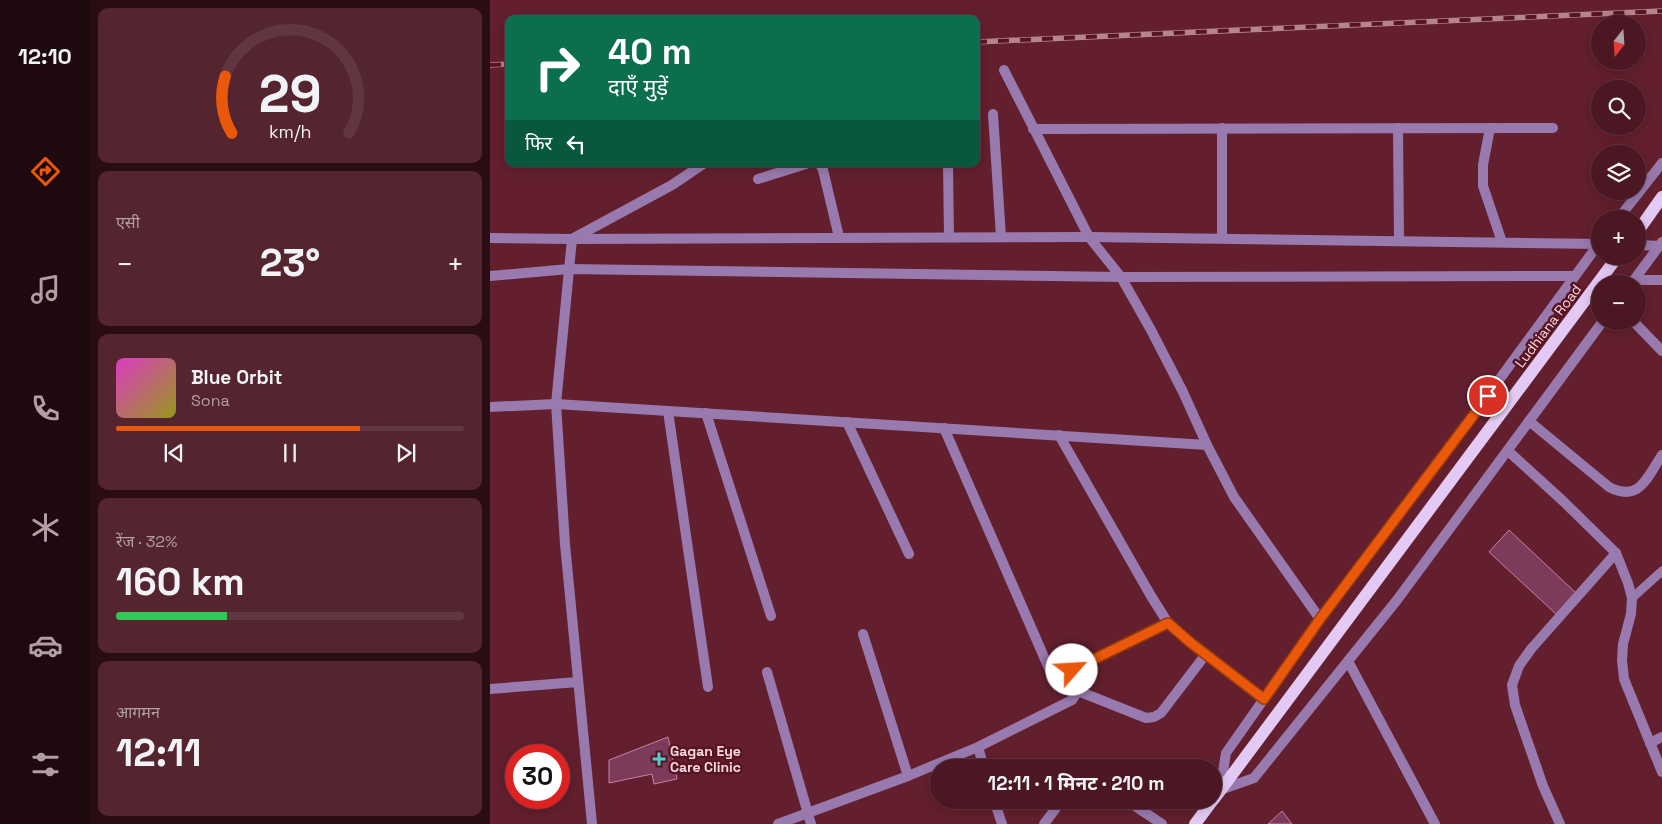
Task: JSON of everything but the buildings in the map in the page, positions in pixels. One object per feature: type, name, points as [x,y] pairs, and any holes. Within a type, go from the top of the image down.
[{"type":"main road","points":[[1646,220],[1662,198]]},
{"type":"main road","name":"Ludhiana Road","points":[[1222,788],[1611,265]]},
{"type":"main road","name":"Ludhiana Road","points":[[1195,824],[1206,809]]},
{"type":"street","points":[[1004,70],[1090,237],[1121,277],[1151,330],[1234,497],[1320,619]]},
{"type":"street","points":[[993,114],[1001,237]]},
{"type":"street","points":[[1222,128],[1222,238]]},
{"type":"street","points":[[1398,128],[1399,240]]},
{"type":"street","points":[[1490,128],[1483,166],[1483,186],[1502,242]]},
{"type":"street","points":[[1033,129],[1553,128]]},
{"type":"street","points":[[1625,210],[1662,163]]},
{"type":"street","points":[[572,239],[672,185],[699,167]]},
{"type":"street","points":[[758,178],[796,167]]},
{"type":"street","points":[[822,167],[839,238]]},
{"type":"street","points":[[948,167],[950,237]]},
{"type":"street","points":[[490,238],[1090,237],[1591,243]]},
{"type":"street","points":[[572,239],[556,404],[565,544],[592,824]]},
{"type":"street","points":[[1646,245],[1661,245]]},
{"type":"street","points":[[1637,275],[1661,245]]},
{"type":"street","points":[[1222,770],[1226,753],[1320,619],[1433,470],[1591,255]]},
{"type":"street","points":[[490,276],[569,269],[1121,277],[1575,276]]},
{"type":"street","points":[[1646,281],[1662,280]]},
{"type":"street","points":[[1222,793],[1254,778],[1397,600],[1596,330]]},
{"type":"street","points":[[1642,330],[1662,351]]},
{"type":"street","points":[[490,407],[556,404],[1207,445]]},
{"type":"street","points":[[668,411],[708,686]]},
{"type":"street","points":[[706,413],[771,616]]},
{"type":"street","points":[[1529,421],[1609,487],[1619,492],[1632,493],[1641,486],[1662,455]]},
{"type":"street","points":[[847,422],[909,554]]},
{"type":"street","points":[[944,428],[1051,673],[1057,676],[1072,670],[1168,623]]},
{"type":"street","points":[[1058,435],[1168,623],[1264,699]]},
{"type":"street","points":[[1508,451],[1616,553],[1632,598],[1631,614],[1623,644],[1624,679],[1662,772]]},
{"type":"street","points":[[1560,824],[1543,786],[1515,705],[1512,685],[1519,666],[1531,649],[1616,553]]},
{"type":"street","points":[[863,634],[908,776]]},
{"type":"street","points":[[1078,691],[1146,718],[1154,718],[1161,713],[1206,654]]},
{"type":"street","points":[[1348,661],[1435,824]]},
{"type":"street","points":[[778,824],[908,776],[978,747],[1072,700],[1078,691],[1072,670]]},
{"type":"street","points":[[767,672],[810,824]]},
{"type":"street","points":[[490,689],[578,682]]},
{"type":"street","points":[[1650,743],[1662,738]]},
{"type":"street","points":[[978,747],[981,759]]},
{"type":"street","points":[[997,809],[1002,824]]},
{"type":"street","points":[[1044,824],[1055,809]]},
{"type":"street","points":[[1140,809],[1162,824]]},
{"type":"lane","points":[[1632,598],[1662,571]]},
{"type":"railway","points":[[980,42],[1662,11]]},
{"type":"railway","points":[[490,65],[505,64]]},
{"type":"place","name":"Gagan Eye Care Clinic","points":[[659,759]]},
{"type":"route","points":[[1072,670],[1168,623],[1264,699],[1320,619],[1488,396]]}]
